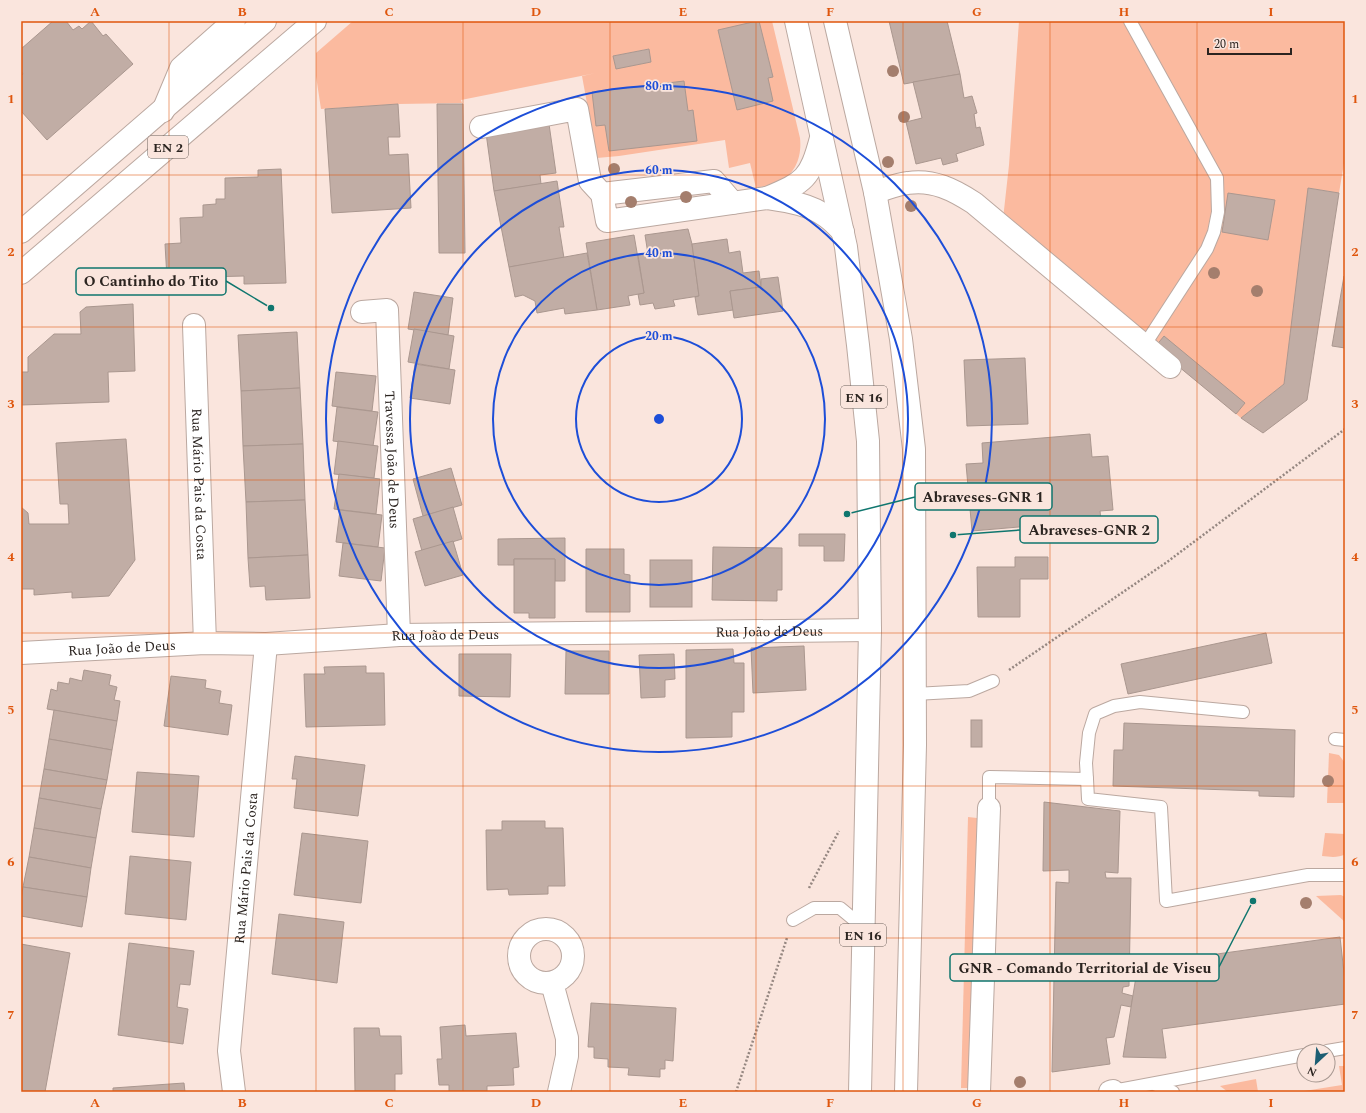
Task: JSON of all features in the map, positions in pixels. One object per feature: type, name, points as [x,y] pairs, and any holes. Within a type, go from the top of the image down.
[{"type":"street","points":[[162,110],[181,68],[234,21]]},
{"type":"street","name":"EN 2","points":[[21,232],[265,21]]},
{"type":"street","name":"EN 2","points":[[21,273],[315,21]]},
{"type":"street","name":"EN 16","points":[[796,21],[843,232],[857,338],[868,441],[870,630],[860,1092]]},
{"type":"street","name":"EN 16","points":[[835,21],[875,192],[901,339],[914,449],[915,751],[906,1092]]},
{"type":"street","points":[[481,127],[577,109],[590,181],[602,194],[714,182],[733,203],[767,198],[791,188],[805,178],[814,163],[821,138]]},
{"type":"street","points":[[875,192],[908,182],[932,183],[956,191],[974,203],[1170,367]]},
{"type":"street","points":[[767,198],[791,202],[811,208],[827,217],[843,232]]},
{"type":"street","name":"Travessa João de Deus","points":[[362,312],[387,310],[399,635]]},
{"type":"street","name":"Rua Mário Pais da Costa","points":[[194,325],[205,643]]},
{"type":"street","name":"Rua João de Deus","points":[[21,653],[205,643],[266,644],[399,635],[870,630]]},
{"type":"street","name":"Rua Mário Pais da Costa","points":[[234,1092],[229,1052],[266,644]]},
{"type":"street","points":[[979,1092],[989,808]]},
{"type":"street","points":[[552,983],[567,1038],[567,1056],[559,1092]]},
{"type":"lane","points":[[1130,21],[1217,178],[1218,212],[1214,232],[1206,249],[1144,346]]},
{"type":"lane","points":[[915,694],[969,691],[993,680]]},
{"type":"lane","points":[[1243,712],[1140,702],[1114,706],[1095,714],[1089,733],[1086,763],[1088,799],[1161,807],[1166,900],[1308,875],[1345,875]]},
{"type":"lane","points":[[989,808],[989,777],[1087,779]]},
{"type":"lane","points":[[793,920],[814,908],[840,908],[863,927]]},
{"type":"lane","points":[[1111,1092],[1296,1057]]},
{"type":"lane","points":[[1154,1084],[1173,1092]]},
{"type":"path","points":[[993,680],[1167,562],[1345,429]]},
{"type":"path","points":[[736,1092],[793,920],[840,828]]},
{"type":"shaded area","points":[[353,21],[772,21],[800,138],[799,158],[793,170],[784,179],[775,184],[756,188],[750,163],[729,168],[725,140],[597,158],[582,76],[596,73],[461,100],[462,103],[398,104],[321,109],[316,76],[316,53]],"holes":[[[648,49],[651,62],[616,68],[613,56]]]},
{"type":"shaded area","points":[[1019,21],[1345,21],[1345,157],[1339,193],[1309,188],[1284,384],[1241,418],[1003,219],[1009,165]]},
{"type":"shaded area","points":[[1329,753],[1339,755],[1345,763],[1345,803],[1327,803]]},
{"type":"shaded area","points":[[968,817],[977,818],[971,1088],[961,1088]]},
{"type":"shaded area","points":[[1325,833],[1345,834],[1345,854],[1337,857],[1322,856]]},
{"type":"shaded area","points":[[1341,895],[1345,897],[1345,922],[1316,896]]},
{"type":"shaded area","points":[[1339,1066],[1345,1066],[1345,1092],[1298,1092],[1342,1085]]},
{"type":"shaded area","points":[[1256,1079],[1258,1092],[1228,1092],[1220,1086]]},
{"type":"building","points":[[53,21],[66,21],[73,30],[79,26],[82,29],[91,21],[103,36],[106,34],[133,64],[47,140],[21,111],[21,76],[23,74],[21,71],[21,49]]},
{"type":"building","points":[[759,21],[773,77],[768,78],[773,101],[737,110],[718,30]]},
{"type":"building","points":[[889,21],[947,21],[960,74],[904,84]]},
{"type":"building","points":[[649,49],[651,62],[616,69],[613,56]]},
{"type":"building","points":[[960,74],[964,98],[972,96],[977,113],[974,114],[976,128],[980,127],[984,145],[956,154],[958,161],[943,165],[941,158],[916,164],[906,122],[922,118],[913,82]]},
{"type":"building","points":[[684,81],[688,111],[693,110],[697,141],[609,151],[605,125],[596,126],[592,92]]},
{"type":"building","points":[[398,104],[400,137],[388,137],[389,155],[408,154],[411,208],[332,213],[325,109]]},
{"type":"building","points":[[437,104],[463,104],[465,253],[439,253]]},
{"type":"building","points":[[549,124],[556,173],[540,175],[541,184],[494,191],[486,133]]},
{"type":"building","points":[[281,169],[286,283],[244,284],[244,276],[167,278],[165,244],[181,243],[180,218],[203,217],[203,205],[216,204],[216,199],[225,199],[225,178],[258,177],[258,170]]},
{"type":"building","points":[[557,181],[564,227],[559,227],[564,258],[509,267],[494,191]]},
{"type":"building","points":[[1308,188],[1339,193],[1307,400],[1263,433],[1241,418],[1284,384]]},
{"type":"building","points":[[1228,193],[1275,200],[1268,240],[1222,232]]},
{"type":"building","points":[[688,229],[692,244],[699,296],[673,300],[675,306],[655,309],[653,303],[640,305],[638,294],[644,293],[638,255],[648,254],[645,235]]},
{"type":"building","points":[[634,235],[644,293],[628,296],[630,305],[597,310],[586,243]]},
{"type":"building","points":[[727,239],[729,253],[740,251],[743,273],[759,271],[761,287],[730,291],[733,310],[698,315],[695,297],[699,296],[692,244]]},
{"type":"building","points":[[587,253],[597,310],[565,314],[564,308],[537,313],[535,301],[523,295],[515,297],[509,267]]},
{"type":"building","points":[[1345,276],[1345,348],[1332,346]]},
{"type":"building","points":[[778,277],[783,311],[734,318],[730,291],[761,287],[761,279]]},
{"type":"building","points":[[414,292],[453,298],[448,335],[408,329]]},
{"type":"building","points":[[133,304],[135,371],[108,372],[109,402],[21,405],[21,372],[28,372],[28,357],[54,334],[81,334],[80,312],[86,307]]},
{"type":"building","points":[[414,329],[454,336],[449,369],[408,362]]},
{"type":"building","points":[[297,332],[300,388],[241,391],[238,335]]},
{"type":"building","points":[[1164,336],[1245,403],[1236,414],[1155,347]]},
{"type":"building","points":[[1025,358],[1028,424],[967,426],[964,360]]},
{"type":"building","points":[[415,364],[455,370],[450,404],[410,398]]},
{"type":"building","points":[[336,372],[376,376],[372,411],[332,406]]},
{"type":"building","points":[[300,388],[303,444],[243,446],[241,391]]},
{"type":"building","points":[[337,407],[378,412],[373,446],[333,441]]},
{"type":"building","points":[[1090,434],[1092,457],[1108,456],[1113,510],[1100,511],[1101,520],[972,531],[966,464],[983,463],[982,443]]},
{"type":"building","points":[[126,439],[135,560],[109,596],[72,598],[72,592],[34,595],[34,589],[21,589],[21,507],[28,513],[29,524],[69,524],[68,504],[60,504],[56,443]]},
{"type":"building","points":[[338,441],[378,446],[374,478],[334,474]]},
{"type":"building","points":[[303,444],[305,500],[246,502],[243,446]]},
{"type":"building","points":[[451,468],[462,505],[423,516],[413,479]]},
{"type":"building","points":[[339,474],[380,479],[376,514],[334,509]]},
{"type":"building","points":[[305,500],[308,555],[248,558],[246,502]]},
{"type":"building","points":[[453,507],[462,539],[422,551],[413,519]]},
{"type":"building","points":[[340,510],[382,515],[378,547],[336,542]]},
{"type":"building","points":[[799,534],[845,534],[844,561],[824,561],[824,546],[799,546]]},
{"type":"building","points":[[565,538],[565,581],[555,581],[555,559],[514,559],[514,565],[498,565],[498,539]]},
{"type":"building","points":[[453,541],[463,575],[425,586],[415,552]]},
{"type":"building","points":[[343,543],[385,548],[381,581],[339,576]]},
{"type":"building","points":[[713,547],[782,548],[782,590],[777,590],[777,601],[712,600]]},
{"type":"building","points":[[586,549],[624,549],[624,574],[630,575],[630,612],[586,612]]},
{"type":"building","points":[[308,555],[310,598],[266,600],[265,586],[250,587],[248,558]]},
{"type":"building","points":[[1015,557],[1048,557],[1048,579],[1020,579],[1020,617],[978,617],[977,567],[1015,567]]},
{"type":"building","points":[[514,559],[555,559],[555,618],[529,618],[529,613],[514,613]]},
{"type":"building","points":[[650,560],[692,560],[692,607],[650,607]]},
{"type":"building","points":[[1266,633],[1272,663],[1128,694],[1121,664]]},
{"type":"building","points":[[804,646],[806,690],[753,693],[751,648]]},
{"type":"building","points":[[733,649],[734,663],[744,663],[744,712],[732,712],[732,737],[686,738],[686,650]]},
{"type":"building","points":[[566,651],[609,651],[609,694],[565,694]]},
{"type":"building","points":[[459,654],[511,654],[510,697],[459,696]]},
{"type":"building","points":[[674,654],[675,679],[665,680],[665,697],[641,698],[639,655]]},
{"type":"building","points":[[366,666],[366,673],[384,673],[385,725],[306,727],[304,674],[325,674],[324,667]]},
{"type":"building","points":[[84,670],[111,675],[109,685],[117,687],[114,700],[120,701],[117,721],[47,709],[51,689],[57,691],[58,682],[69,684],[70,678],[82,681]]},
{"type":"building","points":[[171,676],[206,680],[205,688],[221,691],[219,703],[232,705],[228,735],[164,726]]},
{"type":"building","points":[[54,710],[117,721],[112,750],[49,739]]},
{"type":"building","points":[[971,720],[982,720],[982,747],[971,747]]},
{"type":"building","points":[[1124,723],[1295,730],[1294,797],[1259,796],[1259,791],[1113,786],[1114,750],[1123,750]]},
{"type":"building","points":[[49,739],[112,750],[107,780],[44,769]]},
{"type":"building","points":[[295,756],[365,765],[358,816],[294,808],[297,779],[292,779]]},
{"type":"building","points":[[44,769],[107,780],[101,809],[39,798]]},
{"type":"building","points":[[137,772],[199,776],[194,837],[132,832]]},
{"type":"building","points":[[39,798],[101,809],[96,838],[34,828]]},
{"type":"building","points":[[1044,802],[1120,811],[1118,873],[1105,872],[1106,878],[1131,878],[1129,986],[1123,987],[1122,993],[1133,996],[1131,1007],[1121,1005],[1114,1037],[1106,1038],[1110,1064],[1052,1072],[1056,882],[1069,883],[1069,870],[1043,871]]},
{"type":"building","points":[[502,821],[545,821],[545,828],[563,828],[565,886],[548,886],[548,894],[509,895],[508,889],[487,890],[486,830],[502,830]]},
{"type":"building","points":[[34,828],[96,838],[91,868],[29,857]]},
{"type":"building","points":[[302,833],[368,841],[361,903],[294,895]]},
{"type":"building","points":[[130,856],[191,862],[186,920],[125,914]]},
{"type":"building","points":[[29,857],[91,868],[87,897],[23,887]]},
{"type":"building","points":[[23,887],[87,897],[82,927],[21,916]]},
{"type":"building","points":[[279,914],[344,922],[337,983],[272,974]]},
{"type":"building","points":[[1340,937],[1345,982],[1345,1004],[1162,1029],[1166,1058],[1123,1057],[1139,958],[1152,963]]},
{"type":"building","points":[[129,943],[194,951],[190,985],[180,984],[177,1007],[188,1009],[183,1044],[118,1035]]},
{"type":"building","points":[[21,944],[70,953],[45,1092],[21,1092]]},
{"type":"building","points":[[591,1003],[676,1008],[673,1061],[665,1060],[665,1069],[660,1069],[660,1077],[628,1075],[629,1068],[608,1067],[608,1059],[594,1058],[594,1047],[588,1047]]},
{"type":"building","points":[[465,1025],[466,1036],[516,1033],[519,1067],[513,1068],[514,1085],[487,1086],[487,1092],[449,1092],[449,1085],[439,1085],[437,1059],[442,1059],[440,1027]]},
{"type":"building","points":[[354,1028],[379,1028],[380,1036],[401,1036],[402,1074],[395,1074],[395,1092],[355,1092]]},
{"type":"building","points":[[184,1083],[185,1092],[113,1092],[113,1088]]},
{"type":"place","name":"O Cantinho do Tito","points":[[271,308]]},
{"type":"place","name":"Abraveses-GNR 1","points":[[847,514]]},
{"type":"place","name":"Abraveses-GNR 2","points":[[953,535]]},
{"type":"place","name":"GNR - Comando Territorial de Viseu","points":[[1253,901]]}]
